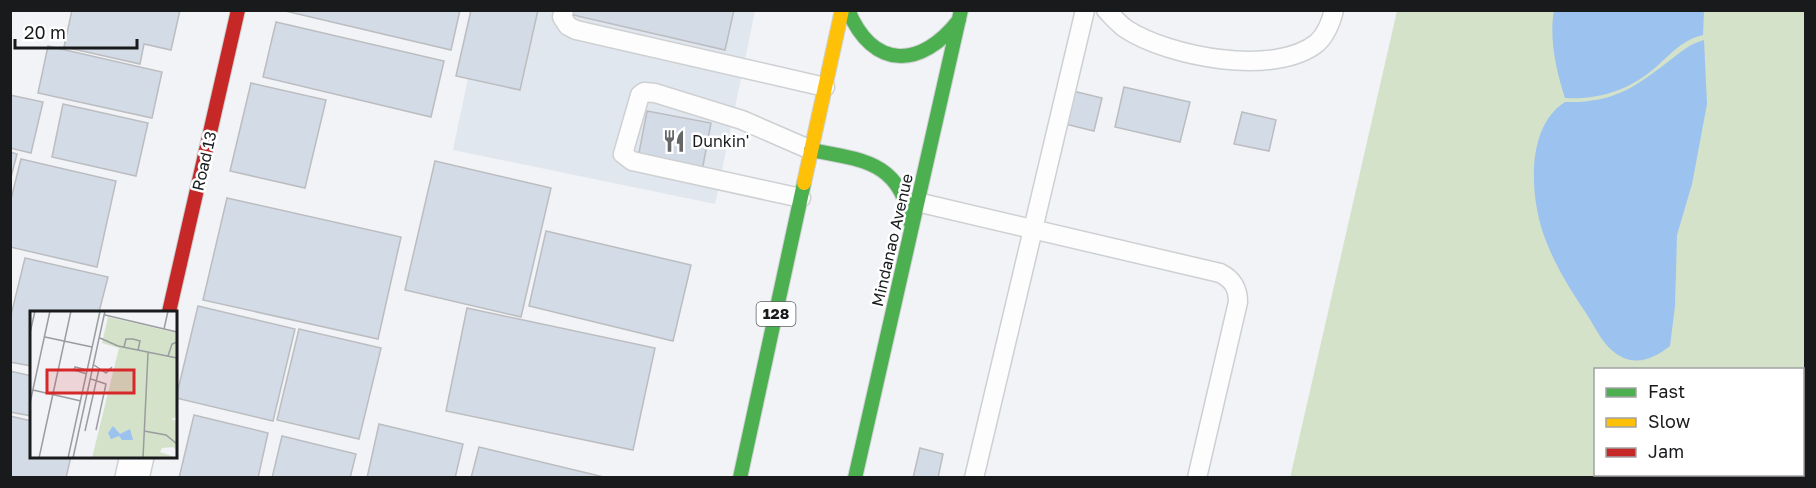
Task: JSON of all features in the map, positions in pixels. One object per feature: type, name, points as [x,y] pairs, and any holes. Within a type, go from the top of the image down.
[{"type":"main road","name":"Road 13","points":[[169,311],[238,10]]},
{"type":"main road","name":"128","points":[[740,477],[842,10]]},
{"type":"main road","points":[[848,10],[852,25],[863,39],[879,51],[898,56],[917,56],[935,48],[950,36],[960,15]]},
{"type":"main road","name":"Mindanao Avenue","points":[[855,477],[960,15]]},
{"type":"main road","points":[[811,150],[863,160],[890,174],[908,199],[911,229]]},
{"type":"street","points":[[132,477],[137,458]]},
{"type":"lane","points":[[564,10],[562,16],[568,26],[576,30],[825,87]]},
{"type":"lane","points":[[974,477],[1085,10]]},
{"type":"lane","points":[[1106,10],[1126,29],[1170,48],[1221,60],[1260,62],[1295,55],[1317,42],[1330,26],[1334,10]]},
{"type":"lane","points":[[801,198],[632,161],[623,154],[640,95],[644,92],[655,93],[742,120],[811,150]]},
{"type":"lane","points":[[917,202],[1220,273],[1234,284],[1238,302],[1197,477]]},
{"type":"shaded area","points":[[482,11],[755,11],[715,204],[453,150]]},
{"type":"green space","points":[[1397,11],[1805,11],[1805,477],[1290,478]]},
{"type":"water","points":[[1554,10],[1704,11],[1703,35],[1683,44],[1636,82],[1602,95],[1565,98],[1554,54],[1552,32]]},
{"type":"water","points":[[1704,40],[1707,104],[1692,184],[1677,235],[1675,306],[1670,346],[1643,360],[1630,360],[1617,354],[1602,339],[1550,251],[1536,206],[1534,166],[1537,147],[1542,129],[1552,114],[1565,102],[1596,100],[1633,87],[1685,49]]},
{"type":"building","points":[[72,10],[180,10],[171,50],[144,44],[140,64],[64,47]]},
{"type":"building","points":[[281,10],[460,10],[451,50]]},
{"type":"building","points":[[471,10],[538,10],[520,90],[456,76]]},
{"type":"building","points":[[574,10],[734,10],[725,50],[573,15]]},
{"type":"building","points":[[276,22],[444,61],[431,117],[263,77]]},
{"type":"building","points":[[48,46],[162,72],[152,118],[38,93]]},
{"type":"building","points":[[251,83],[326,100],[305,188],[230,171]]},
{"type":"building","points":[[1124,87],[1190,102],[1180,142],[1115,127]]},
{"type":"building","points":[[1069,90],[1102,98],[1094,131],[1061,123]]},
{"type":"building","points":[[10,95],[43,102],[31,153],[10,148]]},
{"type":"building","points":[[63,104],[148,123],[136,176],[52,157]]},
{"type":"building","name":"Dunkin'","points":[[647,111],[711,123],[702,171],[638,158]]},
{"type":"building","points":[[1242,112],[1276,120],[1269,151],[1234,144]]},
{"type":"building","points":[[10,152],[17,154],[10,181]]},
{"type":"building","points":[[21,159],[116,181],[97,267],[10,247],[10,203]]},
{"type":"building","points":[[435,161],[551,188],[521,317],[405,290]]},
{"type":"building","points":[[227,198],[401,237],[378,339],[203,300]]},
{"type":"building","points":[[546,231],[691,265],[673,341],[529,306]]},
{"type":"building","points":[[25,258],[108,277],[99,311],[30,311],[30,366],[10,362],[10,319]]},
{"type":"building","points":[[198,306],[295,329],[273,421],[177,398]]},
{"type":"building","points":[[467,308],[655,348],[633,450],[446,411]]},
{"type":"building","points":[[299,329],[381,348],[359,439],[277,420]]},
{"type":"building","points":[[10,371],[30,376],[30,416],[10,412]]},
{"type":"building","points":[[194,415],[268,433],[258,478],[179,478]]},
{"type":"building","points":[[10,416],[30,421],[30,458],[71,458],[66,478],[10,477]]},
{"type":"building","points":[[379,424],[463,444],[455,478],[367,478]]},
{"type":"building","points":[[282,436],[356,454],[350,478],[272,478]]},
{"type":"building","points":[[479,447],[608,478],[471,478]]},
{"type":"building","points":[[920,448],[943,454],[938,478],[913,478]]},
{"type":"traffic: fast","points":[[848,10],[858,30],[871,44],[884,52],[899,56],[914,54],[929,48],[959,20]]},
{"type":"traffic: fast","points":[[855,478],[961,10]]},
{"type":"traffic: fast","points":[[811,150],[863,161],[889,176],[899,188],[906,203],[911,224]]},
{"type":"traffic: fast","points":[[740,478],[804,183]]},
{"type":"traffic: slow","points":[[804,183],[842,10]]},
{"type":"traffic: jam","points":[[169,311],[238,10]]},
{"type":"place","name":"Dunkin'","points":[[674,141]]}]
